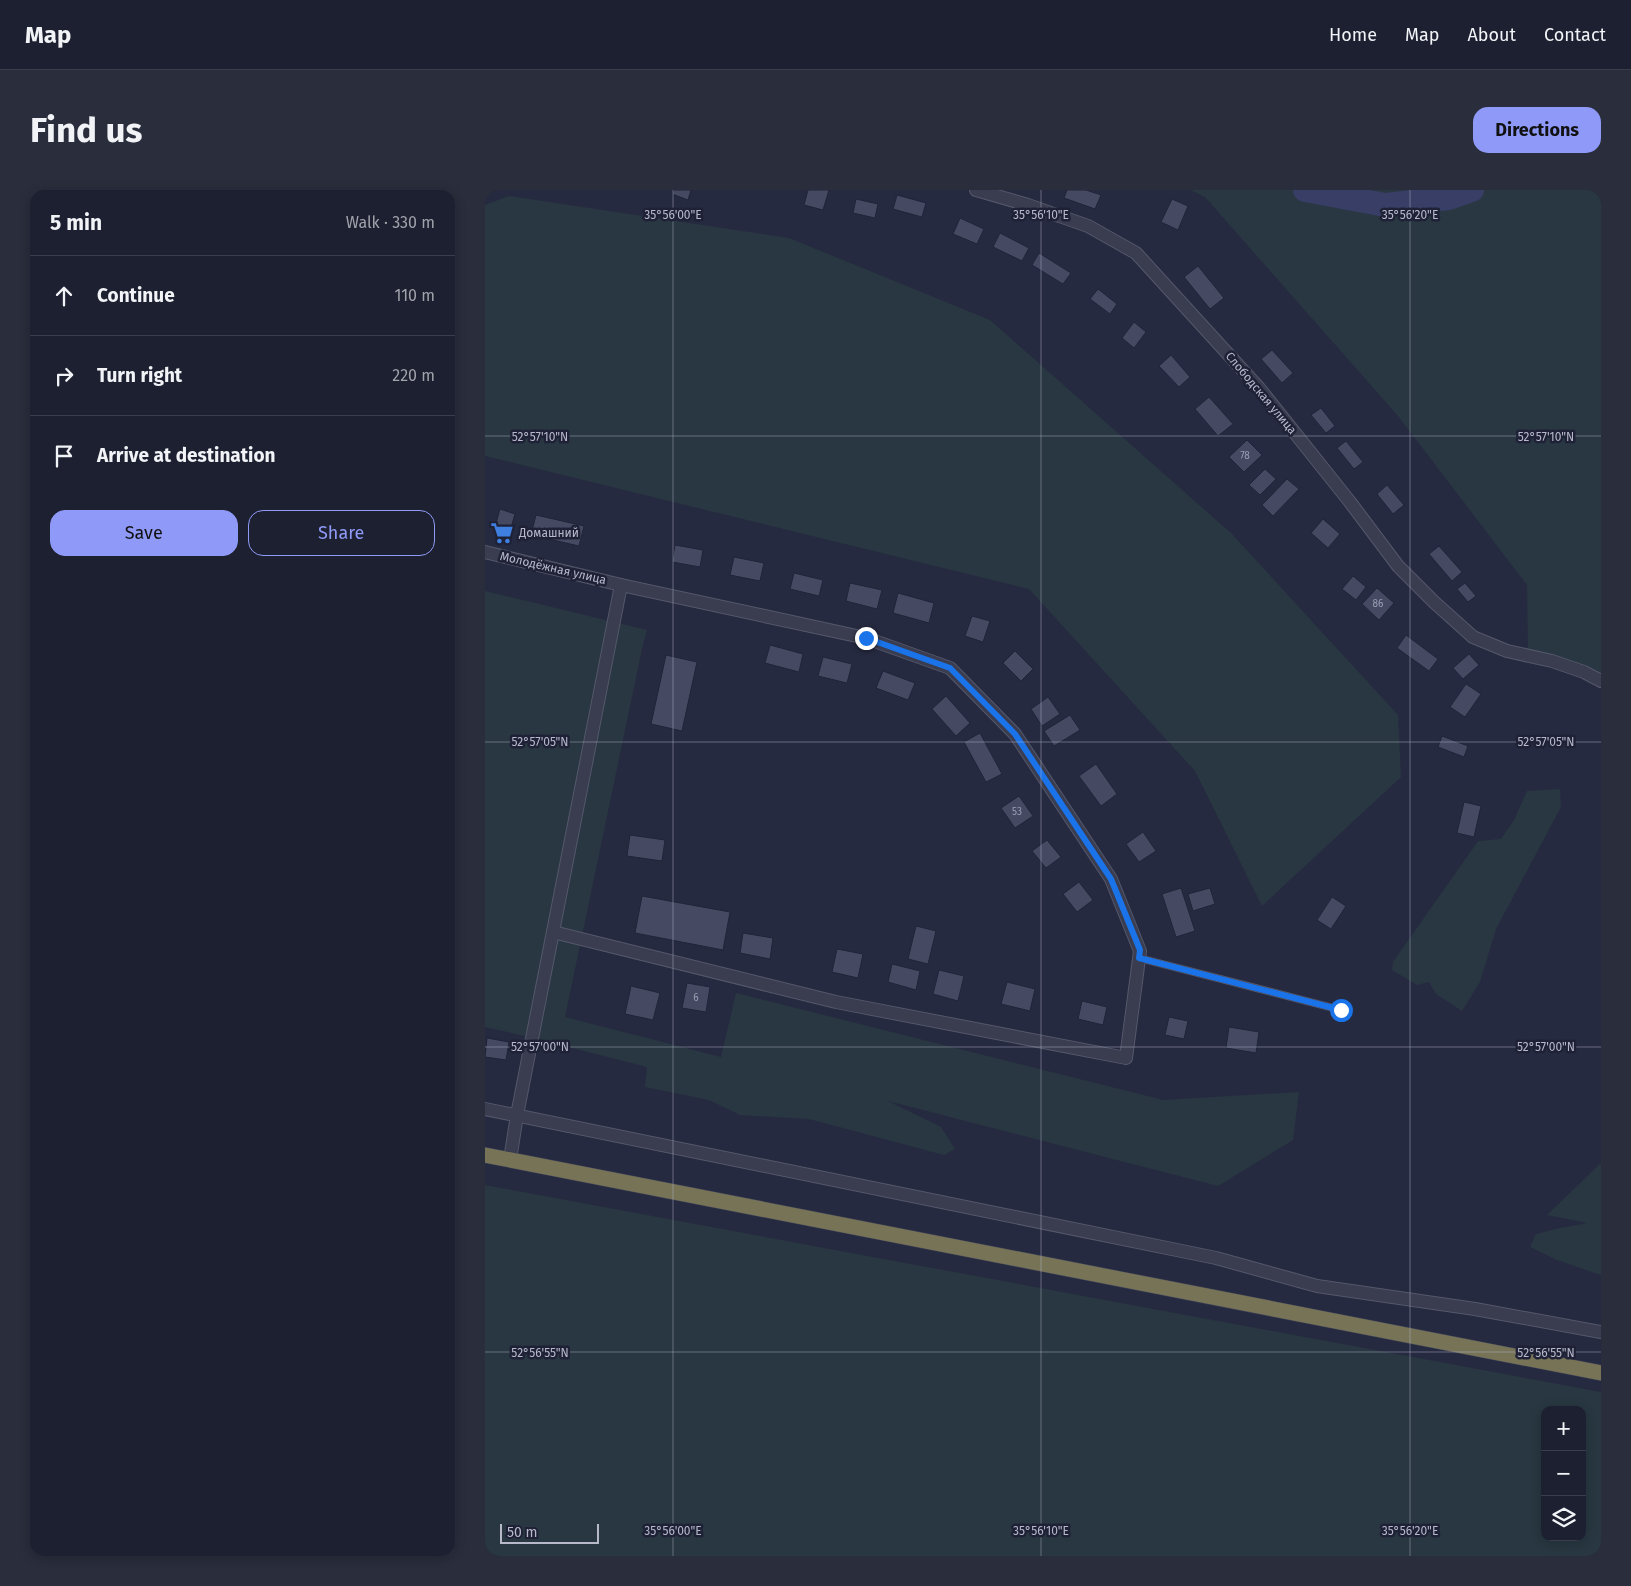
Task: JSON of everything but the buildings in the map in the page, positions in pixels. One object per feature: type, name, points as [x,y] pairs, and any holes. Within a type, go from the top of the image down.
[{"type":"highway","points":[[485,1155],[1601,1373]]},
{"type":"street","name":"Слободская улица","points":[[976,190],[1028,205],[1088,226],[1136,253],[1259,388],[1399,566],[1473,637],[1507,651],[1552,661],[1601,680]]},
{"type":"street","name":"Молодёжная улица","points":[[485,552],[866,638],[950,668],[1015,734],[1111,879],[1140,950],[1139,958]]},
{"type":"street","points":[[509,1160],[621,584]]},
{"type":"street","points":[[553,932],[837,1002],[1126,1058],[1139,958]]},
{"type":"street","points":[[485,1109],[1216,1258],[1317,1286],[1475,1309],[1601,1332]]},
{"type":"lane","points":[[1139,958],[1341,1010]]},
{"type":"shaded area","points":[[1190,190],[1601,190],[1601,673],[1588,666],[1528,651],[1527,585],[1398,416],[1205,197]]},
{"type":"shaded area","points":[[509,196],[789,238],[990,320],[1232,534],[1398,715],[1401,777],[1262,906],[1195,771],[1029,589],[485,456],[485,205]]},
{"type":"shaded area","points":[[485,591],[647,630],[565,1017],[721,1057],[736,993],[1163,1100],[1299,1092],[1293,1140],[1218,1186],[888,1101],[941,1127],[955,1149],[944,1155],[809,1119],[740,1115],[709,1100],[645,1087],[647,1067],[485,1027]]},
{"type":"shaded area","points":[[1560,789],[1561,807],[1496,929],[1480,982],[1462,1011],[1436,994],[1429,982],[1417,985],[1392,970],[1393,962],[1478,841],[1501,839],[1514,820],[1527,791]]},
{"type":"shaded area","points":[[1601,1163],[1601,1275],[1557,1260],[1530,1247],[1536,1234],[1588,1223],[1547,1215]]},
{"type":"shaded area","points":[[485,1185],[1601,1392],[1601,1556],[485,1556]]},
{"type":"waterway","points":[[1305,190],[1385,205],[1449,198],[1472,190]]},
{"type":"place","name":"Домашний","points":[[502,533]]},
{"type":"route","points":[[866,638],[950,668],[1015,734],[1111,879],[1140,950],[1139,958],[1341,1010]]}]
